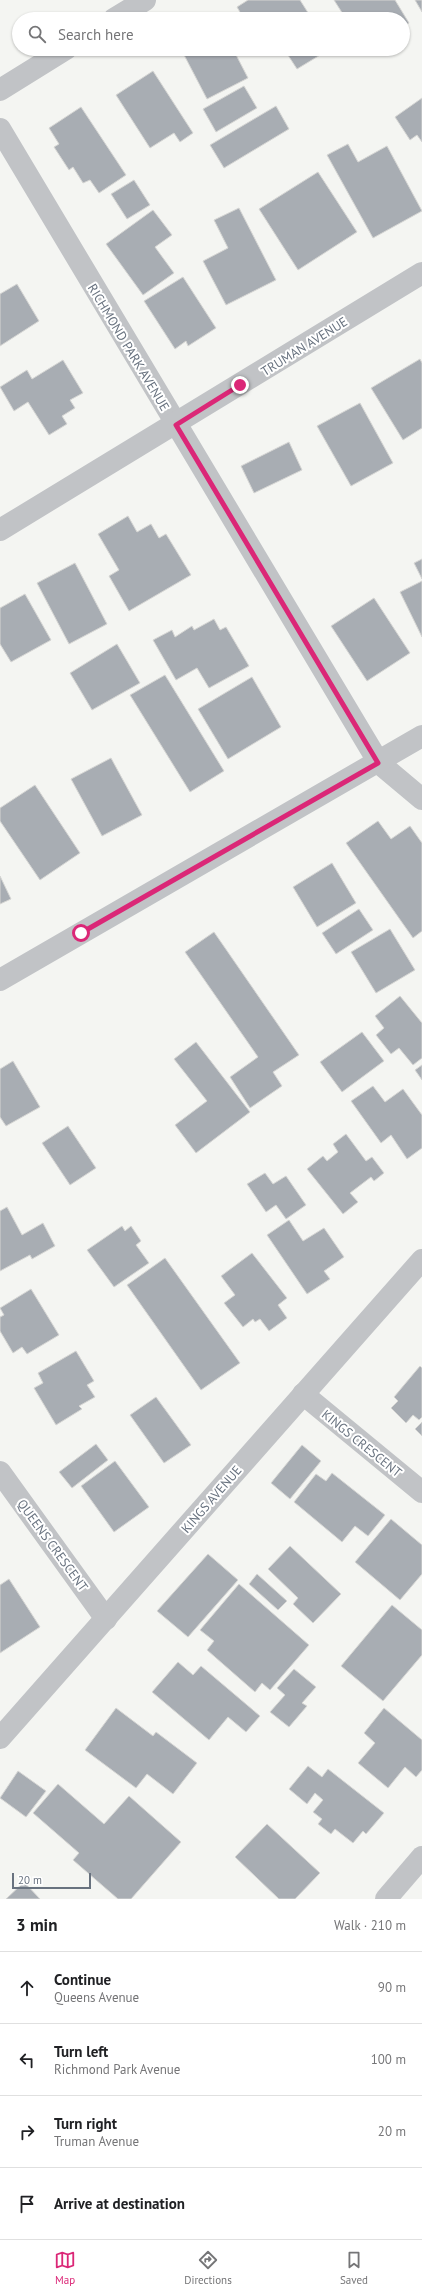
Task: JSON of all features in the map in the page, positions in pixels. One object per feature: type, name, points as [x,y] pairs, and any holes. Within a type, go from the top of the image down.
[{"type":"street","points":[[125,12],[145,0]]},
{"type":"street","points":[[0,90],[55,56]]},
{"type":"street","name":"RICHMOND PARK AVENUE","points":[[0,129],[378,763],[422,799]]},
{"type":"street","name":"TRUMAN AVENUE","points":[[0,530],[176,425],[422,273]]},
{"type":"street","points":[[0,980],[378,763],[422,736]]},
{"type":"street","name":"KINGS AVENUE","points":[[0,1738],[422,1260]]},
{"type":"street","name":"KINGS CRESCENT","points":[[303,1394],[422,1492]]},
{"type":"street","name":"QUEENS CRESCENT","points":[[0,1472],[106,1619]]},
{"type":"street","points":[[386,1899],[422,1857]]},
{"type":"building","points":[[248,0],[300,0],[308,12],[240,12],[237,7]]},
{"type":"building","points":[[334,0],[395,0],[402,12],[342,12]]},
{"type":"building","points":[[415,0],[422,0],[422,12]]},
{"type":"building","points":[[185,56],[237,56],[248,78],[207,99]]},
{"type":"building","points":[[289,56],[318,56],[297,69]]},
{"type":"building","points":[[153,71],[193,133],[180,142],[174,133],[150,148],[116,95]]},
{"type":"building","points":[[244,86],[257,108],[216,132],[203,109]]},
{"type":"building","points":[[422,98],[422,142],[417,135],[410,140],[395,117]]},
{"type":"building","points":[[276,106],[289,129],[224,168],[210,145]]},
{"type":"building","points":[[81,107],[126,175],[99,193],[90,180],[83,183],[73,167],[69,170],[54,147],[59,144],[49,128]]},
{"type":"building","points":[[348,144],[358,162],[387,146],[422,211],[373,238],[327,155]]},
{"type":"building","points":[[318,172],[357,232],[298,270],[259,209]]},
{"type":"building","points":[[134,180],[150,205],[127,219],[111,194]]},
{"type":"building","points":[[239,208],[276,280],[226,305],[203,261],[228,248],[214,220]]},
{"type":"building","points":[[153,210],[172,235],[155,247],[174,273],[143,295],[106,244]]},
{"type":"building","points":[[183,277],[216,328],[188,346],[186,341],[175,349],[144,301]]},
{"type":"building","points":[[17,284],[39,321],[0,346],[0,294]]},
{"type":"building","points":[[420,359],[422,363],[422,428],[403,440],[371,388]]},
{"type":"building","points":[[63,360],[83,393],[70,400],[75,408],[62,416],[67,424],[49,435],[28,402],[14,411],[0,387],[27,370],[32,379]]},
{"type":"building","points":[[360,403],[393,463],[351,486],[317,426]]},
{"type":"building","points":[[289,442],[302,470],[254,493],[241,466]]},
{"type":"building","points":[[128,516],[137,532],[151,524],[159,538],[166,534],[191,575],[129,611],[109,576],[119,570],[98,534]]},
{"type":"building","points":[[422,559],[422,579],[414,563]]},
{"type":"building","points":[[75,563],[107,624],[69,644],[37,583]]},
{"type":"building","points":[[422,581],[422,637],[400,592]]},
{"type":"building","points":[[25,594],[51,640],[11,662],[0,644],[0,608]]},
{"type":"building","points":[[374,598],[410,653],[367,681],[331,626]]},
{"type":"building","points":[[214,619],[220,630],[226,627],[249,666],[209,688],[197,668],[176,680],[153,640],[172,630],[175,637],[192,626],[194,630]]},
{"type":"building","points":[[117,644],[140,683],[92,710],[70,673]]},
{"type":"building","points":[[165,675],[224,771],[190,792],[130,695]]},
{"type":"building","points":[[252,677],[281,727],[228,759],[198,709]]},
{"type":"building","points":[[111,758],[142,815],[102,836],[71,779]]},
{"type":"building","points":[[35,785],[80,853],[40,880],[0,821],[0,808]]},
{"type":"building","points":[[378,821],[391,839],[410,826],[422,843],[422,931],[413,938],[346,843]]},
{"type":"building","points":[[332,863],[356,903],[317,927],[293,887]]},
{"type":"building","points":[[0,876],[11,899],[0,904]]},
{"type":"building","points":[[359,909],[373,930],[336,954],[322,933]]},
{"type":"building","points":[[390,929],[415,970],[376,993],[351,952]]},
{"type":"building","points":[[214,932],[299,1055],[273,1072],[282,1086],[250,1108],[230,1077],[258,1057],[185,952]]},
{"type":"building","points":[[400,996],[422,1023],[422,1058],[413,1065],[399,1048],[391,1054],[376,1035],[384,1028],[375,1016]]},
{"type":"building","points":[[362,1032],[384,1061],[342,1092],[320,1062]]},
{"type":"building","points":[[196,1042],[250,1112],[196,1153],[175,1125],[207,1101],[174,1059]]},
{"type":"building","points":[[13,1061],[40,1107],[6,1126],[0,1117],[0,1069]]},
{"type":"building","points":[[422,1065],[422,1080],[415,1070]]},
{"type":"building","points":[[373,1086],[385,1102],[403,1089],[422,1115],[422,1148],[407,1159],[391,1135],[381,1143],[351,1101]]},
{"type":"building","points":[[68,1126],[96,1168],[70,1185],[42,1143]]},
{"type":"building","points":[[346,1134],[366,1161],[372,1157],[384,1173],[374,1181],[371,1177],[350,1193],[358,1202],[343,1214],[307,1169],[323,1156],[327,1161],[338,1152],[333,1144]]},
{"type":"building","points":[[265,1173],[273,1184],[286,1176],[306,1205],[286,1219],[276,1205],[266,1212],[247,1184]]},
{"type":"building","points":[[7,1207],[22,1235],[43,1223],[55,1246],[32,1259],[30,1255],[0,1271],[0,1211]]},
{"type":"building","points":[[289,1220],[303,1241],[324,1228],[344,1257],[324,1271],[330,1279],[307,1294],[267,1235]]},
{"type":"building","points":[[122,1226],[125,1231],[131,1226],[141,1241],[136,1245],[149,1263],[114,1287],[87,1250]]},
{"type":"building","points":[[252,1253],[287,1298],[278,1305],[287,1318],[269,1331],[260,1319],[255,1322],[253,1319],[243,1327],[224,1303],[235,1295],[221,1276]]},
{"type":"building","points":[[165,1258],[240,1363],[201,1390],[127,1285]]},
{"type":"building","points":[[31,1289],[59,1335],[27,1354],[22,1347],[13,1353],[0,1331],[0,1317],[4,1315],[0,1308]]},
{"type":"building","points":[[76,1351],[94,1381],[87,1385],[95,1397],[79,1406],[82,1409],[56,1425],[34,1388],[43,1383],[38,1373]]},
{"type":"building","points":[[420,1366],[422,1368],[422,1417],[419,1420],[413,1415],[406,1423],[391,1408],[398,1401],[394,1397]]},
{"type":"building","points":[[156,1397],[191,1445],[164,1463],[130,1415]]},
{"type":"building","points":[[422,1422],[422,1436],[415,1429]]},
{"type":"building","points":[[96,1444],[108,1460],[72,1488],[59,1472]]},
{"type":"building","points":[[302,1445],[321,1461],[290,1499],[271,1483]]},
{"type":"building","points":[[115,1461],[149,1507],[114,1532],[81,1486]]},
{"type":"building","points":[[332,1473],[385,1515],[368,1536],[355,1526],[342,1542],[294,1502],[316,1474],[326,1481]]},
{"type":"building","points":[[391,1519],[422,1545],[422,1574],[400,1600],[355,1562]]},
{"type":"building","points":[[290,1546],[341,1594],[313,1623],[293,1604],[298,1598],[268,1569]]},
{"type":"building","points":[[208,1554],[238,1580],[188,1637],[157,1611]]},
{"type":"building","points":[[257,1574],[287,1601],[278,1610],[249,1584]]},
{"type":"building","points":[[9,1579],[40,1627],[0,1653],[0,1585]]},
{"type":"building","points":[[239,1584],[309,1645],[270,1690],[262,1683],[255,1692],[207,1650],[214,1641],[200,1630]]},
{"type":"building","points":[[392,1605],[422,1630],[422,1655],[383,1701],[341,1666]]},
{"type":"building","points":[[178,1662],[193,1675],[201,1666],[260,1716],[246,1732],[228,1717],[209,1740],[152,1692]]},
{"type":"building","points":[[294,1669],[316,1687],[302,1703],[307,1706],[289,1727],[270,1712],[285,1695],[277,1688]]},
{"type":"building","points":[[116,1708],[153,1736],[156,1732],[197,1763],[173,1794],[147,1774],[136,1788],[85,1750]]},
{"type":"building","points":[[384,1708],[422,1740],[422,1770],[416,1777],[405,1767],[388,1788],[358,1763],[375,1743],[364,1733]]},
{"type":"building","points":[[308,1766],[322,1777],[328,1769],[384,1813],[366,1834],[363,1831],[353,1843],[335,1829],[331,1834],[318,1824],[322,1819],[313,1812],[323,1800],[315,1793],[307,1804],[289,1789]]},
{"type":"building","points":[[18,1771],[46,1791],[26,1817],[0,1798]]},
{"type":"building","points":[[58,1784],[104,1824],[129,1796],[181,1842],[131,1899],[118,1899],[73,1860],[79,1853],[33,1813]]},
{"type":"building","points":[[267,1824],[320,1873],[295,1899],[279,1899],[235,1857]]},
{"type":"building","points":[[24,1882],[40,1899],[6,1899]]},
{"type":"route","points":[[81,933],[378,763],[176,425],[240,385]]}]
